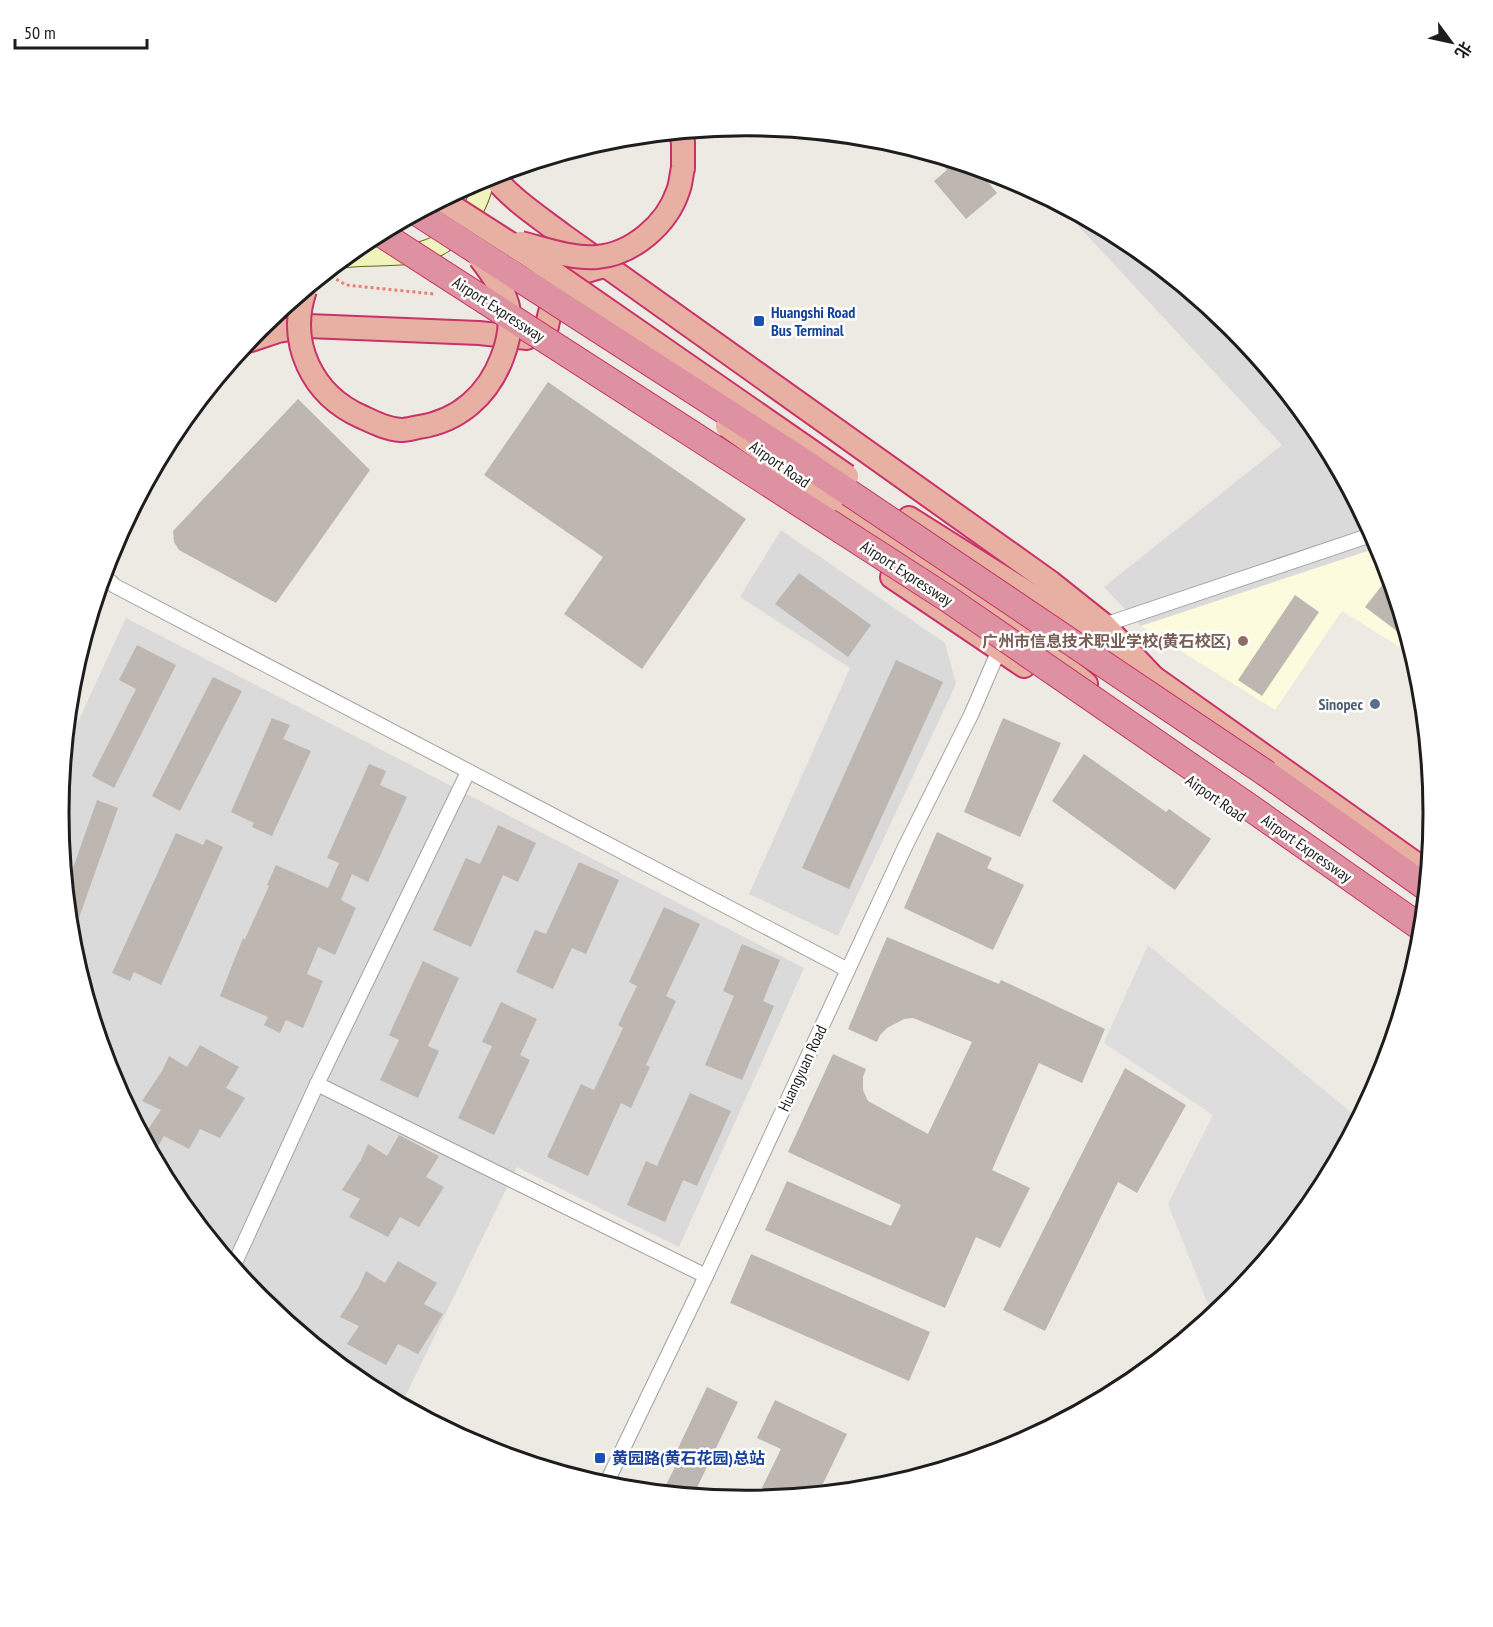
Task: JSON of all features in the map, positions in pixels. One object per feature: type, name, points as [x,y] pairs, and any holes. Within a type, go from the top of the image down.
[{"type":"highway","points":[[491,230],[519,242],[573,256],[597,258],[627,248],[651,232],[671,206],[678,191],[683,168],[682,139]]},
{"type":"highway","name":"Airport Road","points":[[499,183],[518,201],[606,266],[1050,582],[1104,625],[1153,677]]},
{"type":"highway","name":"Airport Road","points":[[450,205],[491,230],[848,477],[1153,677],[1422,868]]},
{"type":"highway","points":[[425,218],[796,457],[972,574],[1267,774],[1420,883]]},
{"type":"highway","name":"Airport Road","points":[[419,221],[480,258],[692,402],[1058,658],[1088,686],[1128,736]]},
{"type":"highway","name":"Airport Expressway","points":[[372,249],[948,599],[1415,923]]},
{"type":"highway","points":[[301,303],[298,328],[305,359],[316,382],[335,402],[354,414],[382,426],[403,430],[426,426],[446,420],[464,410],[482,394],[496,375],[506,347],[511,324],[507,303],[501,285],[480,258]]},
{"type":"highway","points":[[266,335],[308,326],[479,333],[552,342],[550,308],[564,284],[574,275],[585,270],[606,266]]},
{"type":"highway","name":"Airport Road","points":[[552,342],[999,650],[1128,736],[1413,935]]},
{"type":"main road","points":[[418,253],[447,240],[467,220],[477,205],[480,191]]},
{"type":"main road","points":[[375,247],[418,253],[552,342]]},
{"type":"street","points":[[1104,625],[1364,537]]},
{"type":"street","points":[[110,582],[848,970]]},
{"type":"street","name":"Huangyuan Road","points":[[609,1477],[706,1276],[904,849],[971,714],[999,650]]},
{"type":"street","points":[[236,1259],[317,1084],[468,772]]},
{"type":"street","points":[[317,1084],[706,1276]]},
{"type":"path","points":[[333,277],[346,285],[444,295],[457,279]]},
{"type":"shaded area","points":[[1074,221],[1123,250],[1159,276],[1226,334],[1256,367],[1310,437],[1354,514],[1370,550],[1141,626],[1104,587],[1282,445]]},
{"type":"shaded area","points":[[781,530],[945,643],[956,684],[838,936],[749,894],[850,668],[740,597]]},
{"type":"shaded area","name":"广州市信息技术职业学校(黄石校区)","points":[[1370,550],[1388,596],[1404,650],[1342,611],[1275,710],[1141,626]]},
{"type":"shaded area","points":[[126,618],[804,968],[679,1247],[517,1167],[404,1398],[370,1377],[300,1323],[267,1293],[237,1260],[183,1190],[139,1113],[105,1031],[82,946],[70,858],[70,769],[74,729]]},
{"type":"shaded area","points":[[1148,945],[1353,1114],[1310,1190],[1284,1226],[1256,1260],[1209,1308],[1168,1204],[1213,1115],[1104,1043]]},
{"type":"building","points":[[944,166],[987,181],[997,193],[966,219],[934,181],[947,170]]},
{"type":"building","points":[[548,382],[746,519],[642,669],[564,614],[603,557],[484,475]]},
{"type":"building","points":[[298,399],[370,470],[276,603],[179,550],[174,542],[173,531]]},
{"type":"building","points":[[799,573],[871,625],[848,657],[775,604]]},
{"type":"building","points":[[1383,584],[1399,633],[1365,607]]},
{"type":"building","points":[[1295,595],[1319,612],[1262,696],[1238,680]]},
{"type":"building","points":[[137,645],[176,665],[114,788],[92,776],[136,689],[119,680]]},
{"type":"building","points":[[896,660],[943,682],[849,889],[802,868]]},
{"type":"building","points":[[213,677],[242,691],[180,811],[152,796]]},
{"type":"building","points":[[272,718],[290,725],[283,739],[311,751],[272,836],[252,827],[254,823],[231,812]]},
{"type":"building","points":[[1003,718],[1061,743],[1020,837],[964,812]]},
{"type":"building","points":[[1084,754],[1166,812],[1169,809],[1211,839],[1175,890],[1052,801]]},
{"type":"building","points":[[369,764],[386,771],[380,785],[407,797],[368,882],[352,874],[341,900],[356,908],[335,955],[318,947],[307,974],[323,981],[303,1028],[286,1020],[280,1033],[264,1025],[268,1017],[220,996],[243,938],[245,939],[269,886],[267,885],[276,865],[328,888],[339,863],[327,858]]},
{"type":"building","points":[[97,800],[118,808],[78,920],[72,872]]},
{"type":"building","points":[[498,825],[536,843],[518,882],[503,875],[471,947],[433,930],[466,858],[480,864]]},
{"type":"building","points":[[937,832],[992,858],[987,868],[1024,885],[993,950],[904,908]]},
{"type":"building","points":[[176,833],[203,845],[206,839],[223,847],[161,985],[134,972],[130,981],[112,973]]},
{"type":"building","points":[[579,862],[619,880],[586,954],[572,948],[553,989],[516,972],[535,930],[546,934]]},
{"type":"building","points":[[664,907],[700,924],[666,996],[676,1001],[646,1065],[650,1067],[631,1108],[621,1103],[588,1176],[547,1157],[581,1084],[594,1090],[623,1028],[618,1025],[637,986],[629,982]]},
{"type":"building","points":[[887,937],[999,984],[1001,980],[1105,1029],[1082,1083],[1039,1063],[992,1170],[1030,1188],[1000,1248],[976,1237],[945,1308],[765,1230],[787,1181],[891,1226],[901,1205],[788,1152],[833,1054],[866,1069],[863,1077],[863,1090],[868,1101],[928,1134],[972,1042],[913,1018],[904,1019],[887,1028],[877,1042],[848,1029]]},
{"type":"building","points":[[742,944],[780,960],[763,1001],[774,1006],[742,1080],[705,1065],[734,996],[723,991]]},
{"type":"building","points":[[423,961],[459,978],[428,1046],[439,1051],[418,1098],[380,1080],[399,1040],[389,1035]]},
{"type":"building","points":[[501,1002],[537,1019],[520,1055],[530,1060],[494,1135],[458,1118],[492,1046],[482,1042]]},
{"type":"building","points":[[200,1045],[239,1067],[226,1088],[245,1098],[220,1138],[200,1129],[189,1149],[164,1136],[157,1147],[148,1130],[161,1110],[142,1101],[169,1056],[187,1067]]},
{"type":"building","points":[[1125,1068],[1186,1105],[1137,1193],[1118,1182],[1045,1331],[1003,1310]]},
{"type":"building","points":[[690,1093],[731,1111],[697,1186],[683,1180],[665,1222],[627,1205],[646,1161],[657,1166]]},
{"type":"building","points":[[399,1135],[439,1156],[426,1177],[444,1187],[419,1227],[400,1217],[388,1237],[349,1217],[360,1199],[342,1190],[368,1144],[387,1156]]},
{"type":"building","points":[[751,1254],[930,1332],[909,1381],[730,1303]]},
{"type":"building","points":[[398,1261],[437,1283],[424,1304],[443,1314],[418,1354],[398,1344],[386,1365],[347,1344],[359,1326],[340,1317],[366,1271],[385,1283]]},
{"type":"building","points":[[707,1387],[738,1402],[696,1489],[666,1486],[677,1463],[672,1461]]},
{"type":"building","points":[[775,1400],[847,1434],[822,1487],[791,1490],[761,1491],[781,1449],[757,1438]]},
{"type":"place","name":"Huangshi Road Bus Terminal","points":[[759,321]]},
{"type":"place","name":"广州市信息技术职业学校(黄石校区)","points":[[1243,641]]},
{"type":"place","name":"Sinopec","points":[[1375,704]]},
{"type":"place","name":"黄园路(黄石花园)总站","points":[[600,1458]]}]
